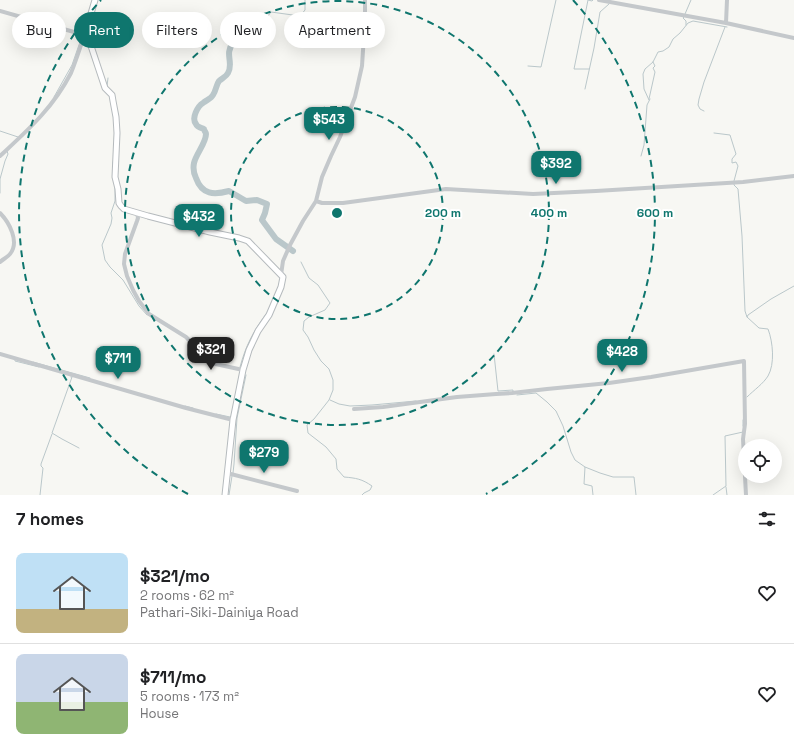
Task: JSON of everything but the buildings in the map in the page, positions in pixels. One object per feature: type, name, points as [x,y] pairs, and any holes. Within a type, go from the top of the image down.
[{"type":"main road","points":[[91,12],[95,0]]},
{"type":"main road","points":[[92,48],[105,88],[112,95],[114,101],[117,133],[115,177],[121,206],[124,209],[137,213],[239,238],[248,242],[283,277],[282,286],[270,315],[258,331],[243,370],[233,420],[225,495]]},
{"type":"street","points":[[281,275],[283,261],[290,245],[316,201],[322,177],[355,98],[362,66],[365,0]]},
{"type":"street","points":[[599,0],[726,23],[794,38]]},
{"type":"street","points":[[726,23],[727,0]]},
{"type":"street","points":[[0,11],[74,32]]},
{"type":"street","points":[[0,156],[30,129],[56,99],[71,73],[80,48]]},
{"type":"street","points":[[316,201],[322,203],[342,203],[446,189],[533,194],[743,182],[794,176]]},
{"type":"street","points":[[0,213],[9,224],[14,239],[14,247],[10,254],[0,262]]},
{"type":"street","points":[[137,213],[138,218],[125,254],[124,264],[132,290],[139,301],[149,314],[186,337],[211,363],[243,370]]},
{"type":"street","points":[[0,354],[233,420]]},
{"type":"street","points":[[354,409],[383,407],[457,397],[609,383],[744,361],[746,413],[743,439],[746,495]]},
{"type":"street","points":[[228,473],[297,491]]},
{"type":"waterway","points":[[276,13],[300,16],[305,10],[305,0]]},
{"type":"waterway","points":[[528,66],[541,67],[556,0]]},
{"type":"waterway","points":[[589,69],[574,69],[588,0],[593,0]]},
{"type":"waterway","points":[[685,14],[691,0]]},
{"type":"waterway","points":[[585,89],[600,12],[609,4]]},
{"type":"waterway","points":[[684,17],[683,18],[686,21],[686,25]]},
{"type":"waterway","points":[[649,100],[644,89],[643,74],[645,69],[653,62],[658,52],[669,47],[673,39],[688,23],[693,21],[727,27]]},
{"type":"waterway","points":[[704,111],[700,109],[698,105],[699,99],[725,27]]},
{"type":"waterway","points":[[54,97],[72,65],[78,48]]},
{"type":"waterway","points":[[230,48],[230,69],[228,73],[219,81],[212,96],[197,109],[194,119],[197,126],[204,129],[206,134],[195,160],[195,176],[205,191],[214,193],[229,191],[246,201],[257,200],[267,204],[262,220],[276,239],[293,251]]},
{"type":"waterway","points":[[649,99],[655,72],[653,62]]},
{"type":"waterway","points":[[107,86],[108,78]]},
{"type":"waterway","points":[[109,95],[111,101]]},
{"type":"waterway","points":[[641,156],[644,145],[647,105],[650,99]]},
{"type":"waterway","points":[[0,131],[18,137]]},
{"type":"waterway","points":[[714,133],[730,135],[736,154],[732,159],[732,163],[736,162],[738,166],[734,181]]},
{"type":"waterway","points":[[0,193],[0,179],[8,154],[7,151]]},
{"type":"waterway","points":[[113,162],[113,173]]},
{"type":"waterway","points":[[734,184],[738,189],[742,236],[745,311],[747,317]]},
{"type":"waterway","points":[[115,188],[115,201],[111,213],[111,224],[102,245],[105,260],[123,280],[139,306],[147,315]]},
{"type":"waterway","points":[[301,262],[309,278],[318,285],[330,303],[325,310],[309,317],[304,321],[303,330],[321,361],[329,369],[333,380],[333,390],[329,400],[314,419],[307,425],[308,433],[326,447],[336,459],[337,469],[344,477],[359,479],[372,486],[370,490],[362,495]]},
{"type":"waterway","points":[[747,397],[766,379],[772,365],[771,340],[768,329],[759,328],[747,317],[771,299],[794,286]]},
{"type":"waterway","points":[[240,367],[250,339],[266,314]]},
{"type":"waterway","points":[[494,354],[498,391],[513,391]]},
{"type":"waterway","points":[[15,359],[15,361],[39,367]]},
{"type":"waterway","points":[[33,362],[90,378]]},
{"type":"waterway","points":[[233,473],[237,418],[246,375]]},
{"type":"waterway","points":[[71,377],[52,433],[79,448]]},
{"type":"waterway","points":[[517,395],[536,393],[556,411],[575,460],[585,467],[584,484],[592,486],[593,495]]},
{"type":"waterway","points":[[330,400],[339,404],[350,406],[416,401]]},
{"type":"waterway","points":[[185,406],[193,408]]},
{"type":"waterway","points":[[216,414],[230,417]]},
{"type":"waterway","points":[[743,420],[743,426]]},
{"type":"waterway","points":[[713,495],[726,486],[725,436],[743,432]]},
{"type":"waterway","points":[[40,495],[43,468],[41,464],[52,434]]},
{"type":"waterway","points":[[585,467],[613,477],[634,477],[636,495]]},
{"type":"waterway","points":[[229,495],[232,476]]},
{"type":"waterway","points":[[726,487],[727,495]]}]
